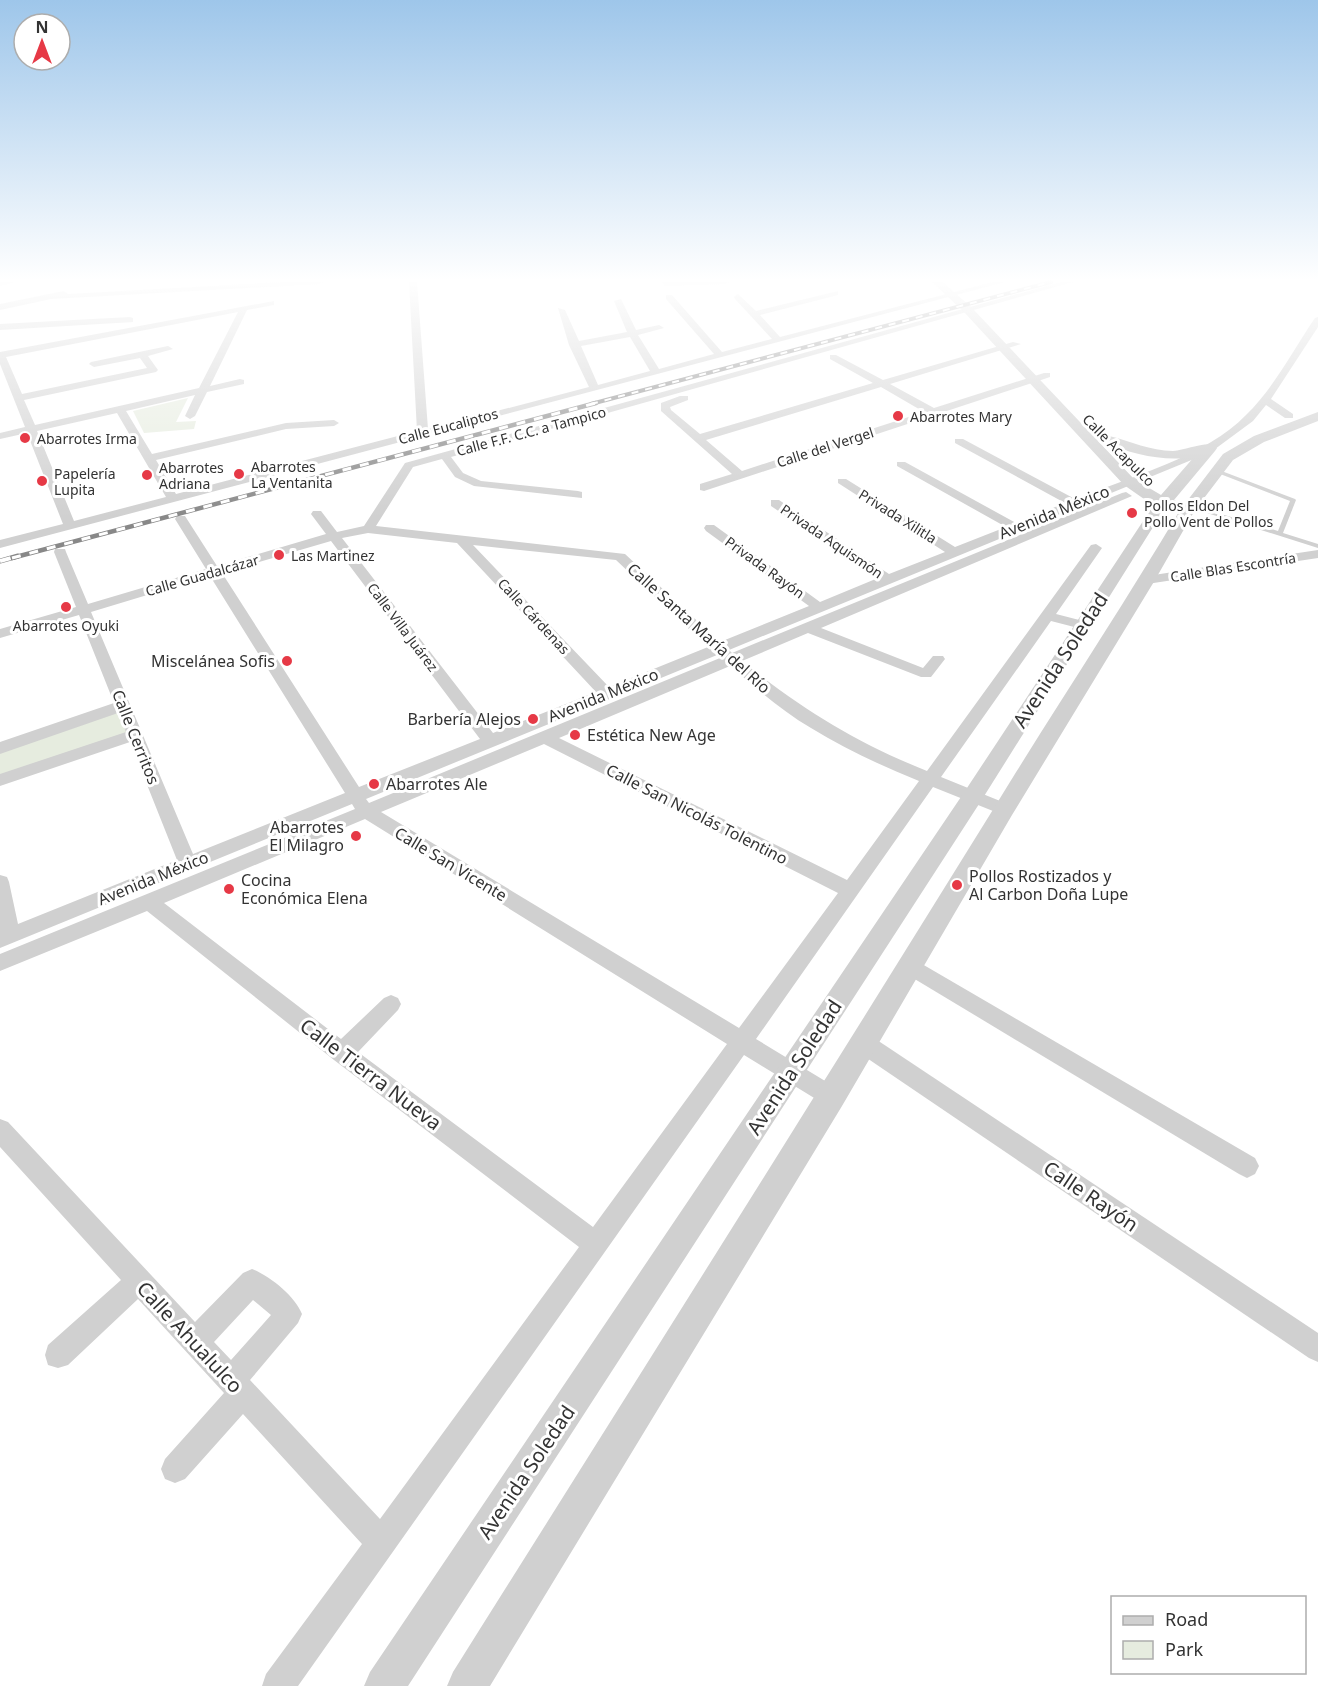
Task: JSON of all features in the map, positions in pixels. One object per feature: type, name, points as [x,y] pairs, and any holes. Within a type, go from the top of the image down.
[{"type":"street","points":[[3,361],[70,526]]},
{"type":"street","points":[[94,361],[92,361],[104,381]]},
{"type":"street","points":[[19,398],[153,370],[147,361]]},
{"type":"street","points":[[190,416],[217,361]]},
{"type":"street","points":[[418,361],[423,433]]},
{"type":"street","points":[[581,361],[594,388]]},
{"type":"street","points":[[649,361],[656,372]]},
{"type":"street","name":"Calle Eucaliptos","points":[[0,544],[699,361]]},
{"type":"street","name":"Calle F.F. C.C. a Tampico","points":[[368,529],[409,465],[791,361]]},
{"type":"street","points":[[740,475],[666,411],[665,405],[820,361]]},
{"type":"street","points":[[840,361],[933,412]]},
{"type":"street","points":[[699,438],[953,361]]},
{"type":"street","name":"Calle Acapulco","points":[[1014,361],[1032,380],[1159,490]]},
{"type":"street","name":"Calle Acapulco","points":[[1033,361],[1159,490]]},
{"type":"street","name":"Avenida México","points":[[5,938],[188,864],[543,737],[807,628],[1159,490],[1217,459],[1265,400],[1291,361]]},
{"type":"street","name":"Calle del Vergel","points":[[704,487],[1047,375]]},
{"type":"street","points":[[0,436],[240,382]]},
{"type":"street","points":[[1265,400],[1289,416]]},
{"type":"street","points":[[1217,459],[1289,416],[1318,407]]},
{"type":"street","points":[[120,409],[173,499]]},
{"type":"street","points":[[1101,432],[1129,448],[1162,456],[1217,459],[1318,416]]},
{"type":"street","points":[[149,458],[286,426],[334,423]]},
{"type":"street","points":[[959,441],[1073,503]]},
{"type":"street","points":[[444,455],[459,475],[478,484],[578,495]]},
{"type":"street","name":"Avenida Soledad","points":[[384,1686],[973,796],[1082,625],[1159,490],[1217,459]]},
{"type":"street","points":[[901,464],[1015,527]]},
{"type":"street","name":"Privada Xilitla","points":[[842,481],[954,552]]},
{"type":"street","name":"Avenida México","points":[[0,963],[148,902],[490,741],[606,693],[1073,503],[1159,490]]},
{"type":"street","name":"Avenida Soledad","points":[[466,1686],[832,1097],[1004,809],[1147,580],[1159,490]]},
{"type":"street","name":"Privada Aquismón","points":[[775,503],[888,579]]},
{"type":"street","name":"Calle Villa Juárez","points":[[317,514],[490,741]]},
{"type":"street","name":"Calle San Vicente","points":[[182,519],[360,804],[832,1097]]},
{"type":"street","name":"Privada Rayón","points":[[710,528],[819,607]]},
{"type":"street","name":"Calle Guadalcázar","points":[[0,634],[334,536],[368,529],[620,557]]},
{"type":"street","name":"Calle Cárdenas","points":[[461,539],[606,693]]},
{"type":"street","points":[[278,1686],[1096,548]]},
{"type":"street","name":"Calle Cerritos","points":[[60,552],[188,864]]},
{"type":"street","name":"Calle Blas Escontría","points":[[1147,580],[1318,554]]},
{"type":"street","name":"Calle Santa María del Río","points":[[620,557],[766,690],[816,724],[877,756],[1004,809]]},
{"type":"street","points":[[1048,616],[1082,625]]},
{"type":"street","points":[[807,628],[926,674],[938,659]]},
{"type":"street","points":[[0,748],[123,706]]},
{"type":"street","points":[[0,780],[135,735]]},
{"type":"street","name":"Calle San Nicolás Tolentino","points":[[543,737],[851,891]]},
{"type":"street","points":[[0,882],[5,938]]},
{"type":"street","name":"Calle Tierra Nueva","points":[[148,902],[342,1053],[596,1245]]},
{"type":"street","points":[[910,966],[1247,1166]]},
{"type":"street","points":[[342,1053],[391,1004]]},
{"type":"street","name":"Calle Rayón","points":[[863,1043],[1318,1349]]},
{"type":"street","name":"Calle Ahualulco","points":[[0,1130],[381,1543]]},
{"type":"street","points":[[58,1356],[139,1281]]},
{"type":"street","points":[[176,1469],[289,1314],[252,1282],[195,1342]]},
{"type":"lane","points":[[1217,459],[1293,500],[1280,534]]},
{"type":"lane","points":[[1159,490],[1318,546]]},
{"type":"green space","points":[[188,398],[176,422],[196,421],[194,429],[144,433],[133,411]]},
{"type":"green space","points":[[119,710],[128,734],[0,778],[0,750]]},
{"type":"railway","points":[[591,404],[754,361]]},
{"type":"railway","points":[[12,558],[596,403]]},
{"type":"railway","points":[[0,561],[18,556]]},
{"type":"place","name":"Abarrotes Mary","points":[[898,416]]},
{"type":"place","name":"Abarrotes Irma","points":[[25,438]]},
{"type":"place","name":"Abarrotes La Ventanita","points":[[239,474]]},
{"type":"place","name":"Abarrotes Adriana","points":[[147,475]]},
{"type":"place","name":"Papelería Lupita","points":[[42,481]]},
{"type":"place","name":"Pollos Eldon Del Pollo Vent de Pollos","points":[[1132,513]]},
{"type":"place","name":"Las Martinez","points":[[279,555]]},
{"type":"place","name":"Abarrotes Oyuki","points":[[66,607]]},
{"type":"place","name":"Miscelánea Sofis","points":[[287,661]]},
{"type":"place","name":"Barbería Alejos","points":[[533,719]]},
{"type":"place","name":"Estética New Age","points":[[575,735]]},
{"type":"place","name":"Abarrotes Ale","points":[[374,784]]},
{"type":"place","name":"Abarrotes El Milagro","points":[[356,836]]},
{"type":"place","name":"Pollos Rostizados y Al Carbon Doña Lupe","points":[[957,885]]},
{"type":"place","name":"Cocina Económica Elena","points":[[229,889]]}]
